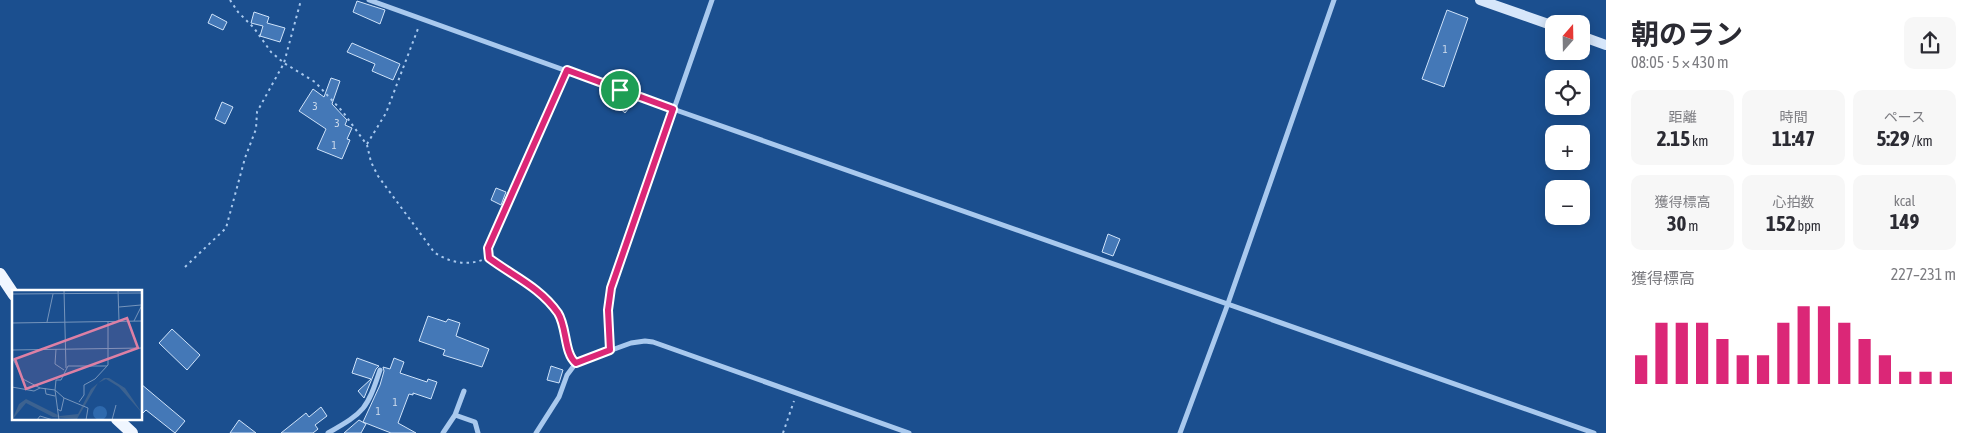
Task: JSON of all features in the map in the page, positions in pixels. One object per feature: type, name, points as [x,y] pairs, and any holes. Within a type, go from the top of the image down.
[{"type":"main road","points":[[1483,1],[1545,23]]},
{"type":"main road","points":[[1590,39],[1606,45]]},
{"type":"main road","points":[[0,274],[12,292]]},
{"type":"main road","points":[[118,420],[132,433]]},
{"type":"street","points":[[369,0],[1594,433]]},
{"type":"street","points":[[610,350],[608,310],[611,288],[712,0]]},
{"type":"street","points":[[1180,433],[1334,0]]},
{"type":"street","points":[[567,70],[488,248],[489,258],[533,286],[545,297],[559,315],[569,353],[572,360],[576,363]]},
{"type":"street","points":[[536,433],[559,397],[567,375],[576,363],[639,341],[653,342],[909,433]]},
{"type":"street","points":[[328,433],[352,420],[364,409],[370,400],[380,370]]},
{"type":"street","points":[[443,433],[455,415],[464,391]]},
{"type":"street","points":[[455,415],[475,422],[478,433]]},
{"type":"path","points":[[230,0],[238,12],[254,28],[271,52],[284,63],[314,82],[342,112],[367,145],[371,162],[378,176],[434,252],[441,258],[463,264],[489,258]]},
{"type":"path","points":[[185,267],[226,228],[245,158],[256,129],[257,112],[284,63],[301,0]]},
{"type":"path","points":[[367,145],[386,113],[421,19]]},
{"type":"path","points":[[783,433],[797,394]]},
{"type":"building","points":[[357,1],[385,10],[380,24],[353,12]]},
{"type":"building","points":[[1447,10],[1468,18],[1444,87],[1422,79]]},
{"type":"building","points":[[254,12],[269,17],[267,23],[285,28],[280,42],[260,36],[263,26],[251,23]]},
{"type":"building","points":[[212,14],[227,22],[223,30],[208,23]]},
{"type":"building","points":[[352,43],[400,64],[393,80],[372,71],[375,64],[347,52]]},
{"type":"building","points":[[331,78],[340,81],[332,104],[347,120],[345,125],[352,128],[347,139],[350,140],[342,159],[317,149],[326,129],[299,111],[313,89],[324,97]]},
{"type":"building","points":[[622,96],[632,104],[625,113],[615,104]]},
{"type":"building","points":[[222,102],[233,107],[225,124],[215,119]]},
{"type":"building","points":[[496,188],[506,192],[501,205],[491,200]]},
{"type":"building","points":[[1108,234],[1120,239],[1113,256],[1102,252]]},
{"type":"building","points":[[428,316],[446,322],[448,319],[460,323],[456,336],[489,349],[482,367],[443,355],[445,350],[419,341]]},
{"type":"building","points":[[172,329],[200,355],[187,370],[159,343]]},
{"type":"building","points":[[357,358],[379,366],[364,398],[358,391],[371,379],[352,373]]},
{"type":"building","points":[[394,358],[404,362],[400,373],[427,382],[428,379],[437,382],[431,399],[413,393],[413,395],[409,394],[398,423],[416,433],[391,433],[363,422],[380,385],[384,371],[383,367],[390,369]]},
{"type":"building","points":[[551,366],[563,370],[559,383],[547,380]]},
{"type":"building","points":[[142,385],[185,421],[175,433],[146,410],[142,414]]},
{"type":"building","points":[[321,407],[327,416],[315,425],[318,429],[313,433],[281,433],[306,413],[309,417]]},
{"type":"building","points":[[239,420],[256,433],[230,433]]},
{"type":"building","points":[[359,420],[366,424],[361,433],[344,433]]},
{"type":"route","points":[[567,70],[620,90],[673,109],[611,288],[608,310],[610,350],[576,363],[572,360],[569,353],[559,315],[545,297],[533,286],[489,258],[488,248],[567,70]]}]
